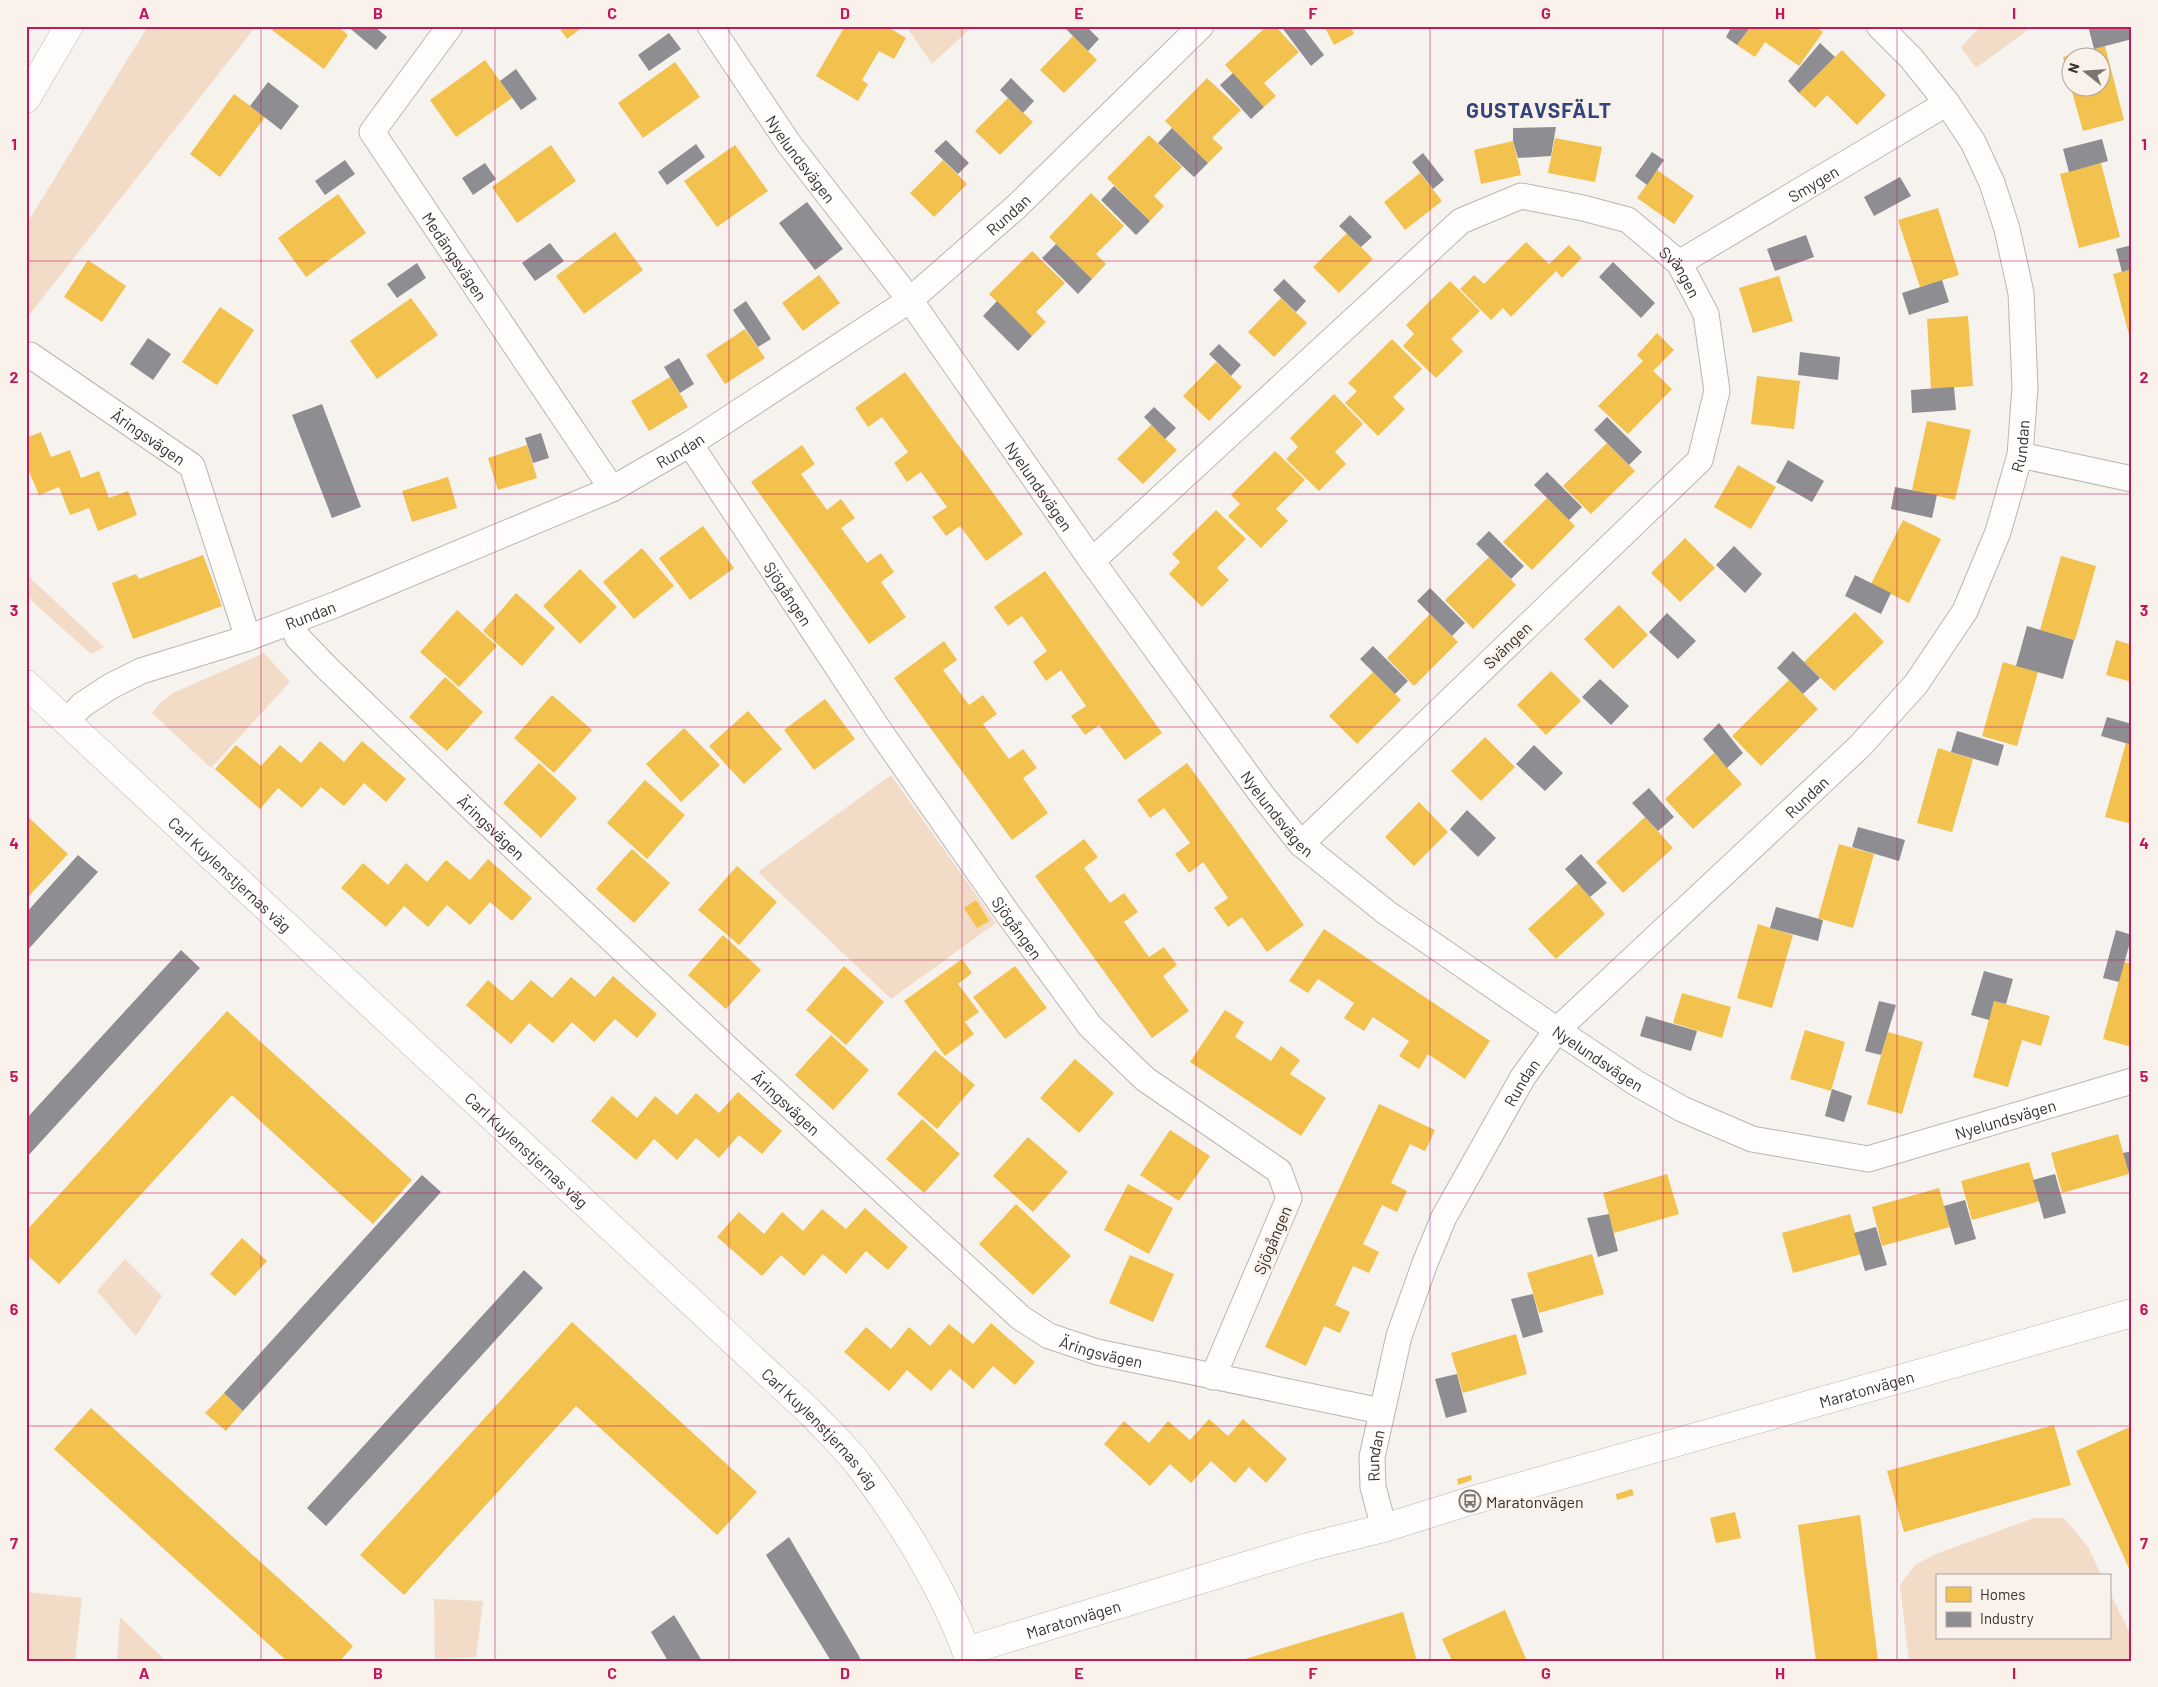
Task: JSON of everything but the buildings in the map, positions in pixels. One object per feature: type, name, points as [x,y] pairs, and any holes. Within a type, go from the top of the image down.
[{"type":"street","name":"Medängsvägen","points":[[450,26],[372,132],[612,489]]},
{"type":"street","name":"Nyelundsvägen","points":[[710,26],[789,144],[910,300],[1092,561],[1301,844],[1387,913],[1557,1030],[1644,1087],[1713,1124],[1752,1139],[1868,1159],[2132,1081]]},
{"type":"street","name":"Rundan","points":[[66,722],[82,705],[140,671],[248,638],[291,622],[612,489],[690,444],[910,300],[1016,207],[1201,26]]},
{"type":"street","name":"Rundan","points":[[1384,1528],[1373,1487],[1372,1457],[1399,1336],[1425,1263],[1444,1217],[1523,1077],[1557,1030],[1860,746],[1916,684],[1965,611],[1998,532],[2020,455],[2025,387],[2021,292],[2007,229],[1992,184],[1973,142],[1947,103],[1911,58],[1879,26]]},
{"type":"street","points":[[26,99],[61,29]]},
{"type":"street","name":"Smygen","points":[[1679,263],[1947,103]]},
{"type":"street","name":"Svängen","points":[[1092,561],[1461,221],[1521,196],[1583,208],[1628,220],[1679,263],[1706,314],[1717,391],[1700,460],[1301,844]]},
{"type":"street","name":"Äringsvägen","points":[[30,355],[192,466],[248,638]]},
{"type":"street","name":"Sjögången","points":[[690,444],[879,730],[1008,914],[1090,1026],[1145,1078],[1279,1171],[1289,1198],[1213,1377]]},
{"type":"street","points":[[2020,455],[2132,479]]},
{"type":"street","name":"Äringsvägen","points":[[291,622],[298,638],[327,668],[476,812],[726,1047],[1021,1318],[1049,1336],[1097,1352],[1381,1411]]},
{"type":"street","name":"Carl Kuylenstjernas väg","points":[[26,684],[202,846],[352,989],[544,1163],[812,1414],[858,1464],[896,1518],[938,1590],[968,1656]]},
{"type":"street","name":"Maratonvägen","points":[[968,1656],[1308,1547],[1384,1528],[1505,1491],[2132,1313]]},
{"type":"shaded area","points":[[148,26],[256,26],[26,319],[26,225]]},
{"type":"shaded area","points":[[906,26],[973,26],[932,64]]},
{"type":"shaded area","points":[[1981,26],[2033,26],[1976,68],[1961,47]]},
{"type":"shaded area","points":[[26,574],[104,647],[91,654],[26,596]]},
{"type":"shaded area","points":[[264,653],[290,682],[211,768],[152,713],[160,703],[173,693]]},
{"type":"shaded area","points":[[891,775],[996,923],[891,999],[758,872]]},
{"type":"shaded area","points":[[125,1259],[162,1296],[136,1336],[97,1291]]},
{"type":"shaded area","points":[[2034,1518],[2064,1518],[2088,1547],[2101,1574],[1936,1574],[1936,1640],[2110,1640],[2110,1593],[2132,1637],[2132,1661],[1909,1661],[1900,1585],[1915,1565],[1936,1554]]},
{"type":"shaded area","points":[[26,1592],[82,1598],[75,1661],[26,1661]]},
{"type":"shaded area","points":[[434,1599],[483,1601],[476,1657],[435,1659]]},
{"type":"shaded area","points":[[120,1617],[166,1661],[117,1661]]},
{"type":"place","name":"Maratonvägen","points":[[1470,1501]]},
{"type":"district","name":"GUSTAVSFÄLT","points":[[1539,109]]}]
